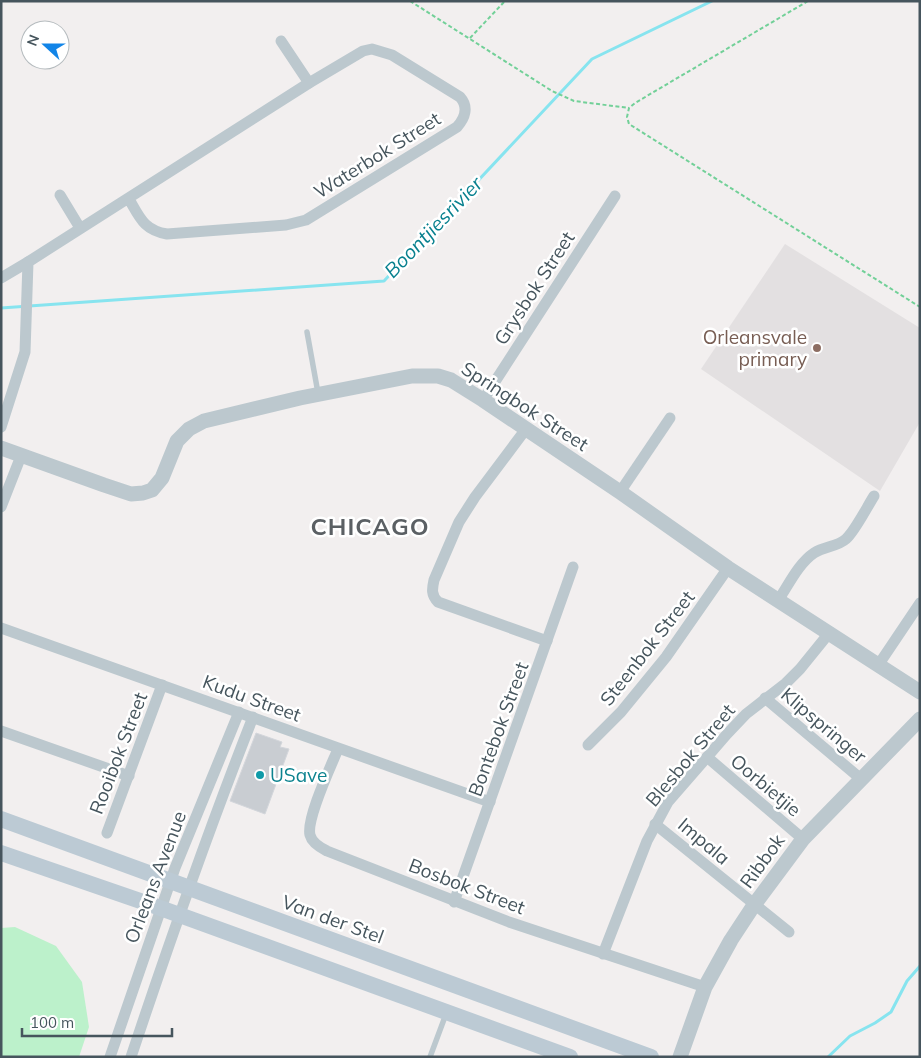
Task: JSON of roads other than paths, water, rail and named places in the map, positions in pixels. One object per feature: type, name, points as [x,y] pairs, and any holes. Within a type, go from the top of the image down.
[{"type":"main road","name":"Van der Stel","points":[[1,819],[651,1057]]},
{"type":"main road","points":[[1,852],[570,1057]]},
{"type":"street","points":[[281,41],[309,83]]},
{"type":"street","name":"Waterbok Street","points":[[1,278],[362,51],[372,49],[392,55],[464,101],[465,114],[457,127],[306,220],[286,226],[167,234],[156,232],[148,227],[129,199]]},
{"type":"street","points":[[60,195],[80,228]]},
{"type":"street","name":"Grysbok Street","points":[[483,400],[615,196]]},
{"type":"street","points":[[1,427],[24,360],[28,262]]},
{"type":"street","name":"Springbok Street","points":[[1,448],[131,494],[143,493],[152,490],[162,478],[178,441],[189,428],[204,421],[412,376],[426,374],[438,376],[451,380],[483,400],[620,492],[728,568],[830,632],[920,692]]},
{"type":"street","points":[[620,492],[670,418]]},
{"type":"street","points":[[526,429],[475,497],[459,522],[434,580],[432,590],[433,598],[438,602],[547,641]]},
{"type":"street","points":[[1,507],[21,456]]},
{"type":"street","points":[[778,599],[804,562],[813,553],[837,545],[848,538],[874,496]]},
{"type":"street","name":"Bontebok Street","points":[[454,902],[573,567]]},
{"type":"street","name":"Steenbok Street","points":[[588,745],[621,712],[666,657],[728,568]]},
{"type":"street","points":[[879,664],[920,603]]},
{"type":"street","name":"Kudu Street","points":[[1,628],[490,802]]},
{"type":"street","name":"Blesbok Street","points":[[603,954],[655,824],[668,802],[727,734],[765,698],[786,683],[830,632]]},
{"type":"street","name":"Rooibok Street","points":[[107,833],[162,685]]},
{"type":"street","name":"Klipspringer","points":[[765,698],[861,779]]},
{"type":"street","name":"Orleans Avenue","points":[[110,1057],[171,881],[239,712]]},
{"type":"street","name":"Orleans Avenue","points":[[131,1057],[178,915],[253,717]]},
{"type":"street","name":"Ribbok","points":[[680,1057],[705,987],[731,940],[754,905],[803,839],[920,719]]},
{"type":"street","points":[[1,730],[129,776]]},
{"type":"street","name":"Bosbok Street","points":[[338,749],[311,822],[310,836],[317,845],[327,852],[454,902],[705,987]]},
{"type":"street","name":"Oorbietjie","points":[[707,757],[803,839]]},
{"type":"street","name":"Impala","points":[[655,824],[788,932]]},
{"type":"lane","points":[[307,332],[318,395]]},
{"type":"lane","points":[[430,1057],[447,1012]]},
{"type":"waterway","name":"Boontjiesrivier","points":[[1,308],[384,281],[592,59],[712,1]]},
{"type":"waterway","points":[[828,1057],[850,1036],[891,1012],[907,981],[920,966]]},
{"type":"place","name":"Orleansvale primary","points":[[817,348]]},
{"type":"place","name":"USave","points":[[260,775]]},
{"type":"district","name":"CHICAGO","points":[[370,526]]}]
